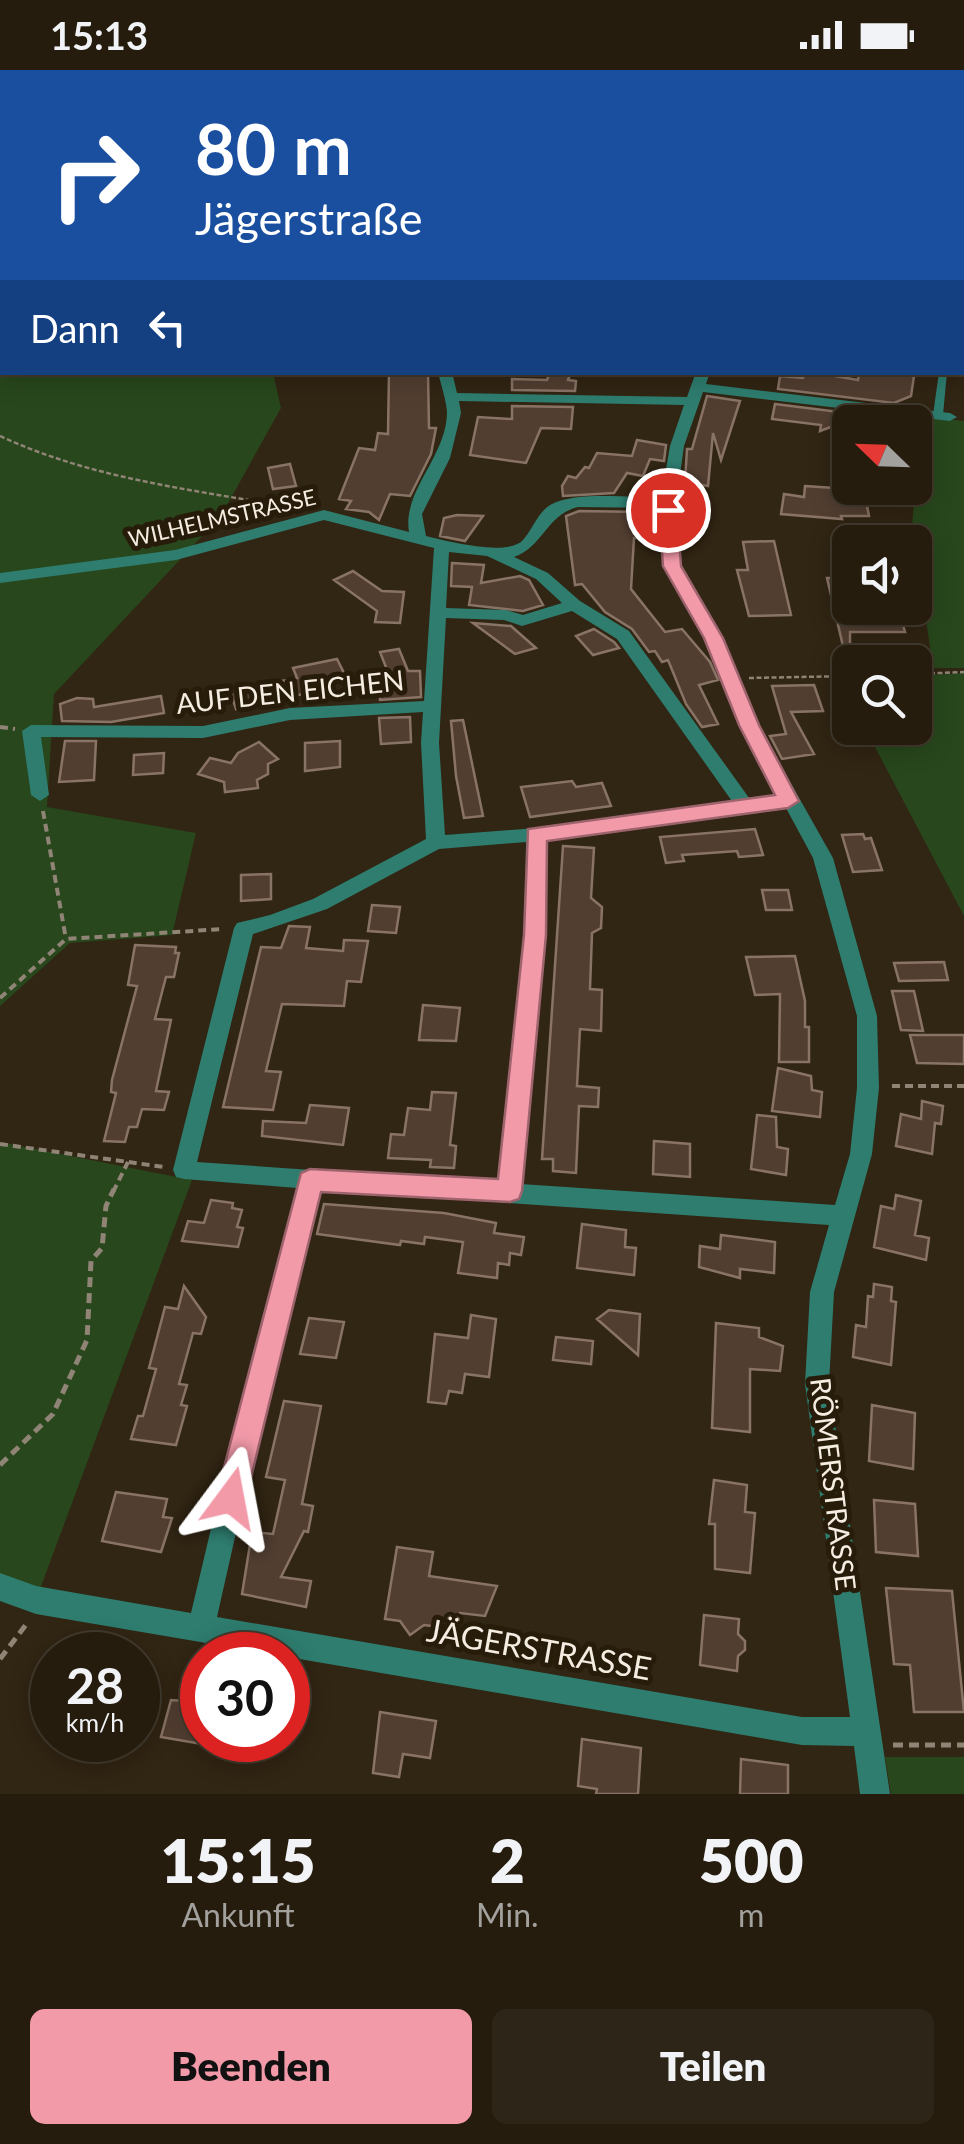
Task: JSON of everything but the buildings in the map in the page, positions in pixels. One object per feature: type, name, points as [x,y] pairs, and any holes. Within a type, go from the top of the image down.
[{"type":"street","points":[[418,537],[414,514],[443,458],[454,413],[446,375]]},
{"type":"street","points":[[452,396],[697,387],[832,406]]},
{"type":"street","name":"RÖMERSTRASSE","points":[[697,387],[677,446],[668,502],[672,566],[714,638],[788,801],[806,823],[824,858],[867,1016],[867,1083],[860,1154],[822,1292],[816,1384],[875,1794]]},
{"type":"street","points":[[932,416],[944,416]]},
{"type":"street","name":"WILHELMSTRASSE","points":[[0,578],[176,554],[324,515],[442,544],[512,553],[526,547],[558,507],[578,502],[668,502]]},
{"type":"street","points":[[436,842],[430,743],[442,544]]},
{"type":"street","points":[[490,552],[542,576],[574,605],[623,634],[747,809]]},
{"type":"street","points":[[436,613],[506,615],[522,621],[574,605]]},
{"type":"street","name":"AUF DEN EICHEN","points":[[40,796],[30,730],[203,732],[290,714],[434,706]]},
{"type":"street","points":[[788,801],[536,834],[436,842],[320,906],[286,920],[244,928],[184,1170],[846,1216]]},
{"type":"street","points":[[510,1191],[535,935],[536,834]]},
{"type":"street","points":[[201,1627],[263,1360],[310,1180]]},
{"type":"street","name":"JÄGERSTRASSE","points":[[0,1587],[36,1600],[867,1739]]},
{"type":"lane","points":[[943,375],[944,416]]},
{"type":"path","points":[[0,436],[45,459],[100,476],[324,515]]},
{"type":"path","points":[[932,673],[964,672]]},
{"type":"path","points":[[729,678],[832,676]]},
{"type":"path","points":[[40,796],[66,939]]},
{"type":"path","points":[[0,998],[66,939],[244,928]]},
{"type":"path","points":[[867,1083],[964,1086]]},
{"type":"path","points":[[0,1144],[184,1170]]},
{"type":"path","points":[[0,1465],[52,1414],[87,1340],[91,1262],[102,1248],[106,1206],[128,1162]]},
{"type":"path","points":[[0,1658],[35,1612],[36,1600]]},
{"type":"path","points":[[867,1739],[964,1745]]},
{"type":"green space","points":[[0,375],[273,375],[281,408],[221,516],[54,694],[47,807],[196,833],[172,935],[70,943],[0,1006]]},
{"type":"green space","points":[[932,417],[964,421],[964,668],[933,668],[927,625],[932,625],[932,525],[912,525],[914,505],[932,505]]},
{"type":"green space","points":[[964,673],[964,916],[874,745],[932,745],[932,675]]},
{"type":"green space","points":[[0,1142],[192,1180],[36,1600],[0,1595]]},
{"type":"green space","points":[[885,1757],[964,1757],[964,1794],[891,1794]]},
{"type":"route","points":[[231,1498],[310,1180],[510,1191],[535,935],[536,834],[788,801],[749,725],[714,638],[672,566],[668,510]]}]
